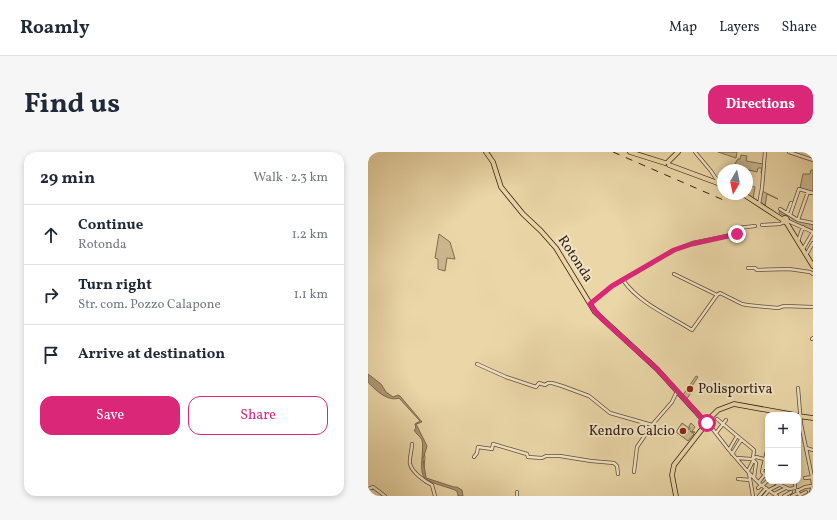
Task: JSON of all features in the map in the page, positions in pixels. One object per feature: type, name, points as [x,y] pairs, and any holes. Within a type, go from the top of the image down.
[{"type":"main road","name":"Rotonda","points":[[486,152],[493,162],[501,187],[523,214],[556,248],[596,312],[651,364],[706,423]]},
{"type":"main road","points":[[630,152],[667,163],[717,182]]},
{"type":"main road","points":[[667,163],[678,152]]},
{"type":"main road","points":[[753,200],[785,222],[812,263]]},
{"type":"main road","points":[[676,496],[672,475],[674,464],[715,412],[723,407],[737,404],[779,412]]},
{"type":"main road","points":[[801,416],[813,418]]},
{"type":"street","points":[[695,152],[717,179]]},
{"type":"street","points":[[759,204],[765,152]]},
{"type":"street","points":[[789,152],[813,160]]},
{"type":"street","points":[[788,214],[799,189],[813,193]]},
{"type":"street","points":[[798,220],[808,192]]},
{"type":"street","points":[[788,214],[791,203]]},
{"type":"street","points":[[780,209],[798,220],[813,223]]},
{"type":"street","points":[[762,225],[780,224],[785,222],[793,223],[813,232],[803,250]]},
{"type":"street","points":[[590,304],[608,288],[674,250],[692,244],[737,234],[738,228],[755,226]]},
{"type":"street","points":[[798,241],[803,227]]},
{"type":"street","points":[[806,255],[812,245]]},
{"type":"street","points":[[748,268],[755,268],[757,270],[789,269],[810,272],[813,274]]},
{"type":"street","points":[[674,274],[717,295],[720,293],[742,304],[767,308],[782,308],[784,306],[813,307]]},
{"type":"street","points":[[623,280],[631,291],[692,330],[717,295]]},
{"type":"street","points":[[477,364],[506,377],[536,387],[539,383],[545,385],[550,383],[560,385],[589,396],[610,412],[652,425]]},
{"type":"street","points":[[798,388],[799,412]]},
{"type":"street","points":[[634,472],[637,447],[652,425],[672,402],[677,391]]},
{"type":"street","points":[[717,419],[754,450],[749,472],[753,496]]},
{"type":"street","points":[[716,433],[726,420]]},
{"type":"street","points":[[706,423],[754,478],[777,496]]},
{"type":"street","points":[[801,425],[811,469],[811,495]]},
{"type":"street","points":[[729,450],[737,436]]},
{"type":"street","points":[[732,454],[741,440]]},
{"type":"street","points":[[412,444],[410,464],[424,480],[432,485],[435,496]]},
{"type":"street","points":[[474,457],[478,453],[478,447],[492,449],[493,444],[527,454],[528,456],[542,458],[546,456],[560,456],[614,463],[617,466],[618,474]]},
{"type":"street","points":[[806,448],[813,450]]},
{"type":"street","points":[[735,458],[752,459],[756,457],[765,459]]},
{"type":"street","points":[[752,459],[756,465],[754,478]]},
{"type":"street","points":[[759,496],[763,486],[765,473],[763,465],[765,461]]},
{"type":"street","points":[[763,465],[765,473]]},
{"type":"street","points":[[805,478],[812,477]]},
{"type":"street","points":[[738,479],[750,480]]},
{"type":"street","points":[[764,496],[763,486],[765,483]]},
{"type":"street","points":[[758,488],[763,486],[779,485],[798,492]]},
{"type":"street","points":[[368,489],[373,487],[385,496]]},
{"type":"street","points":[[798,492],[806,487],[812,487]]},
{"type":"street","points":[[784,496],[807,491],[812,487]]},
{"type":"street","points":[[770,496],[786,488]]},
{"type":"shaded area","points":[[718,152],[737,152],[736,158]]},
{"type":"shaded area","points":[[741,155],[747,156],[746,161],[763,164],[763,174],[761,173],[762,168],[758,168],[757,172],[753,171],[753,164],[735,164],[738,159],[740,159]]},
{"type":"shaded area","points":[[811,170],[813,170],[813,192],[800,188],[803,174],[810,174]]},
{"type":"shaded area","points":[[753,186],[755,187],[753,199]]},
{"type":"shaded area","points":[[762,191],[778,199],[767,194],[765,206],[759,203]]},
{"type":"shaded area","points":[[780,210],[797,220],[813,224],[813,231],[784,218],[785,216],[779,213]]},
{"type":"shaded area","points":[[439,234],[450,242],[455,259],[447,258],[445,271],[438,269],[438,259],[435,258]]},
{"type":"shaded area","points":[[368,374],[381,384],[386,392],[393,397],[398,395],[400,396],[422,422],[416,424],[427,446],[423,459],[426,478],[457,487],[462,490],[463,496],[458,496],[457,491],[432,482],[426,479],[423,476],[422,466],[423,444],[422,440],[414,430],[416,429],[415,424],[420,421],[399,398],[395,399],[386,397],[374,388],[368,382]]},
{"type":"shaded area","name":"Polisportiva","points":[[696,376],[698,377],[692,386],[694,388],[686,400],[683,395]]},
{"type":"shaded area","name":"Kendro Calcio","points":[[682,423],[689,428],[689,430],[691,423],[695,427],[692,431],[695,432],[694,433],[690,431],[694,434],[688,441],[676,432]]},
{"type":"waterway","points":[[424,453],[424,467]]},
{"type":"railway","points":[[613,152],[728,202]]},
{"type":"place","name":"Polisportiva","points":[[690,389]]},
{"type":"place","name":"Kendro Calcio","points":[[683,431]]},
{"type":"route","points":[[707,423],[706,424],[657,369],[603,320],[590,304],[612,286],[674,250],[683,246],[737,234]]}]
